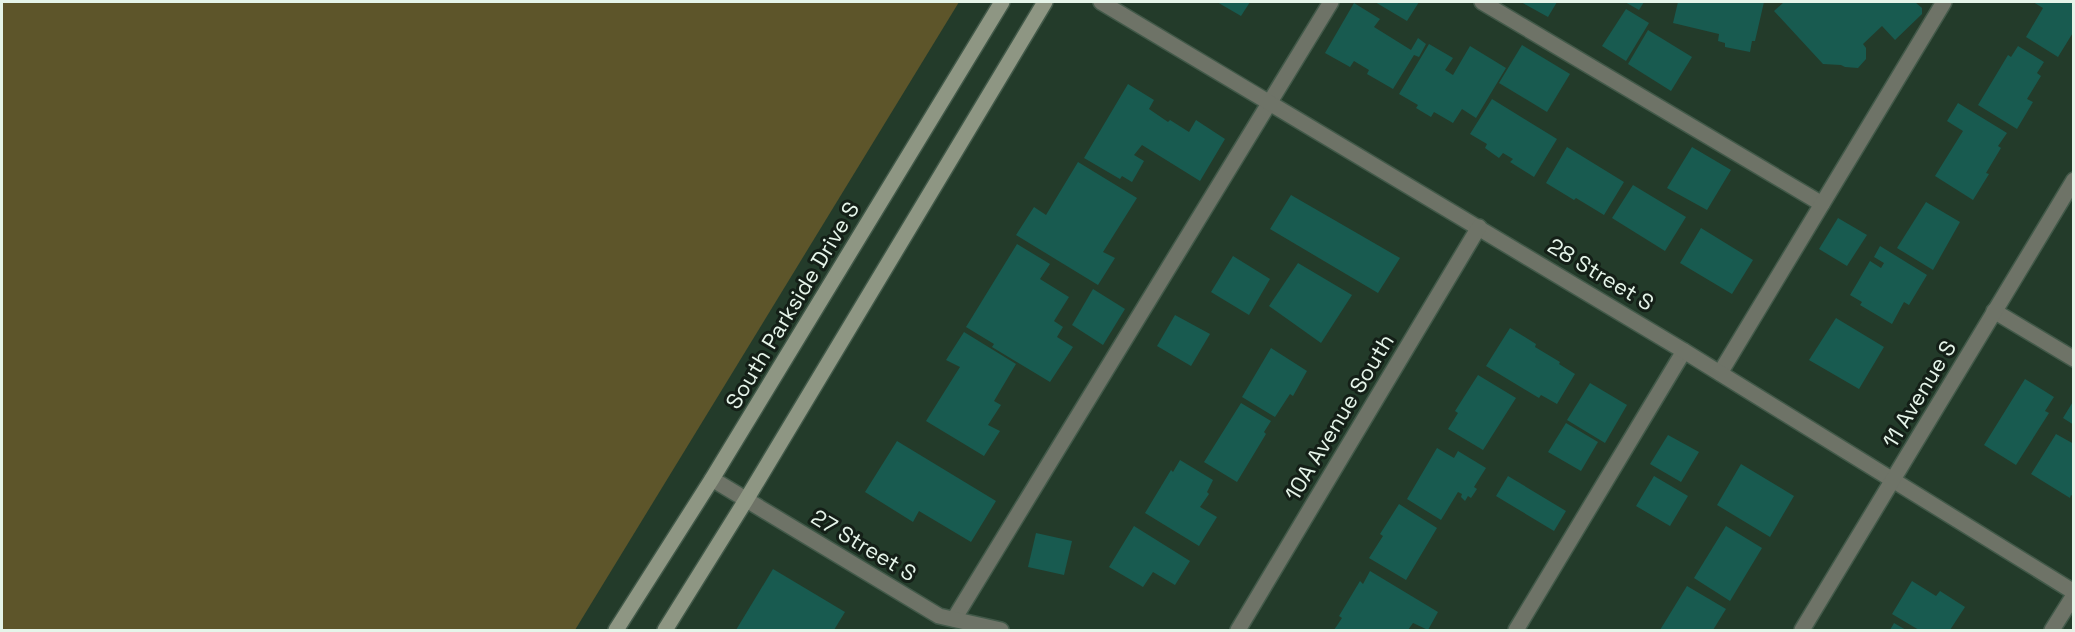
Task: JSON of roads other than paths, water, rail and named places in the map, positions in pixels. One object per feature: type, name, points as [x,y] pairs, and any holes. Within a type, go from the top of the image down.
[{"type":"main road","name":"South Parkside Drive S","points":[[616,630],[712,479],[1002,2]]},
{"type":"main road","points":[[665,630],[746,501],[1045,2]]},
{"type":"street","name":"28 Street S","points":[[1101,2],[1479,226],[1893,480],[2073,594]]},
{"type":"street","points":[[954,619],[1330,2]]},
{"type":"street","points":[[1482,2],[1822,204]]},
{"type":"street","points":[[1720,373],[1944,2]]},
{"type":"street","name":"11 Avenue S","points":[[1802,630],[2073,180]]},
{"type":"street","name":"10A Avenue South","points":[[1238,630],[1479,226]]},
{"type":"street","points":[[1994,311],[2073,359]]},
{"type":"street","points":[[1516,630],[1684,351]]},
{"type":"street","name":"27 Street S","points":[[712,479],[939,616],[1001,630]]},
{"type":"street","points":[[2052,630],[2073,594]]}]
